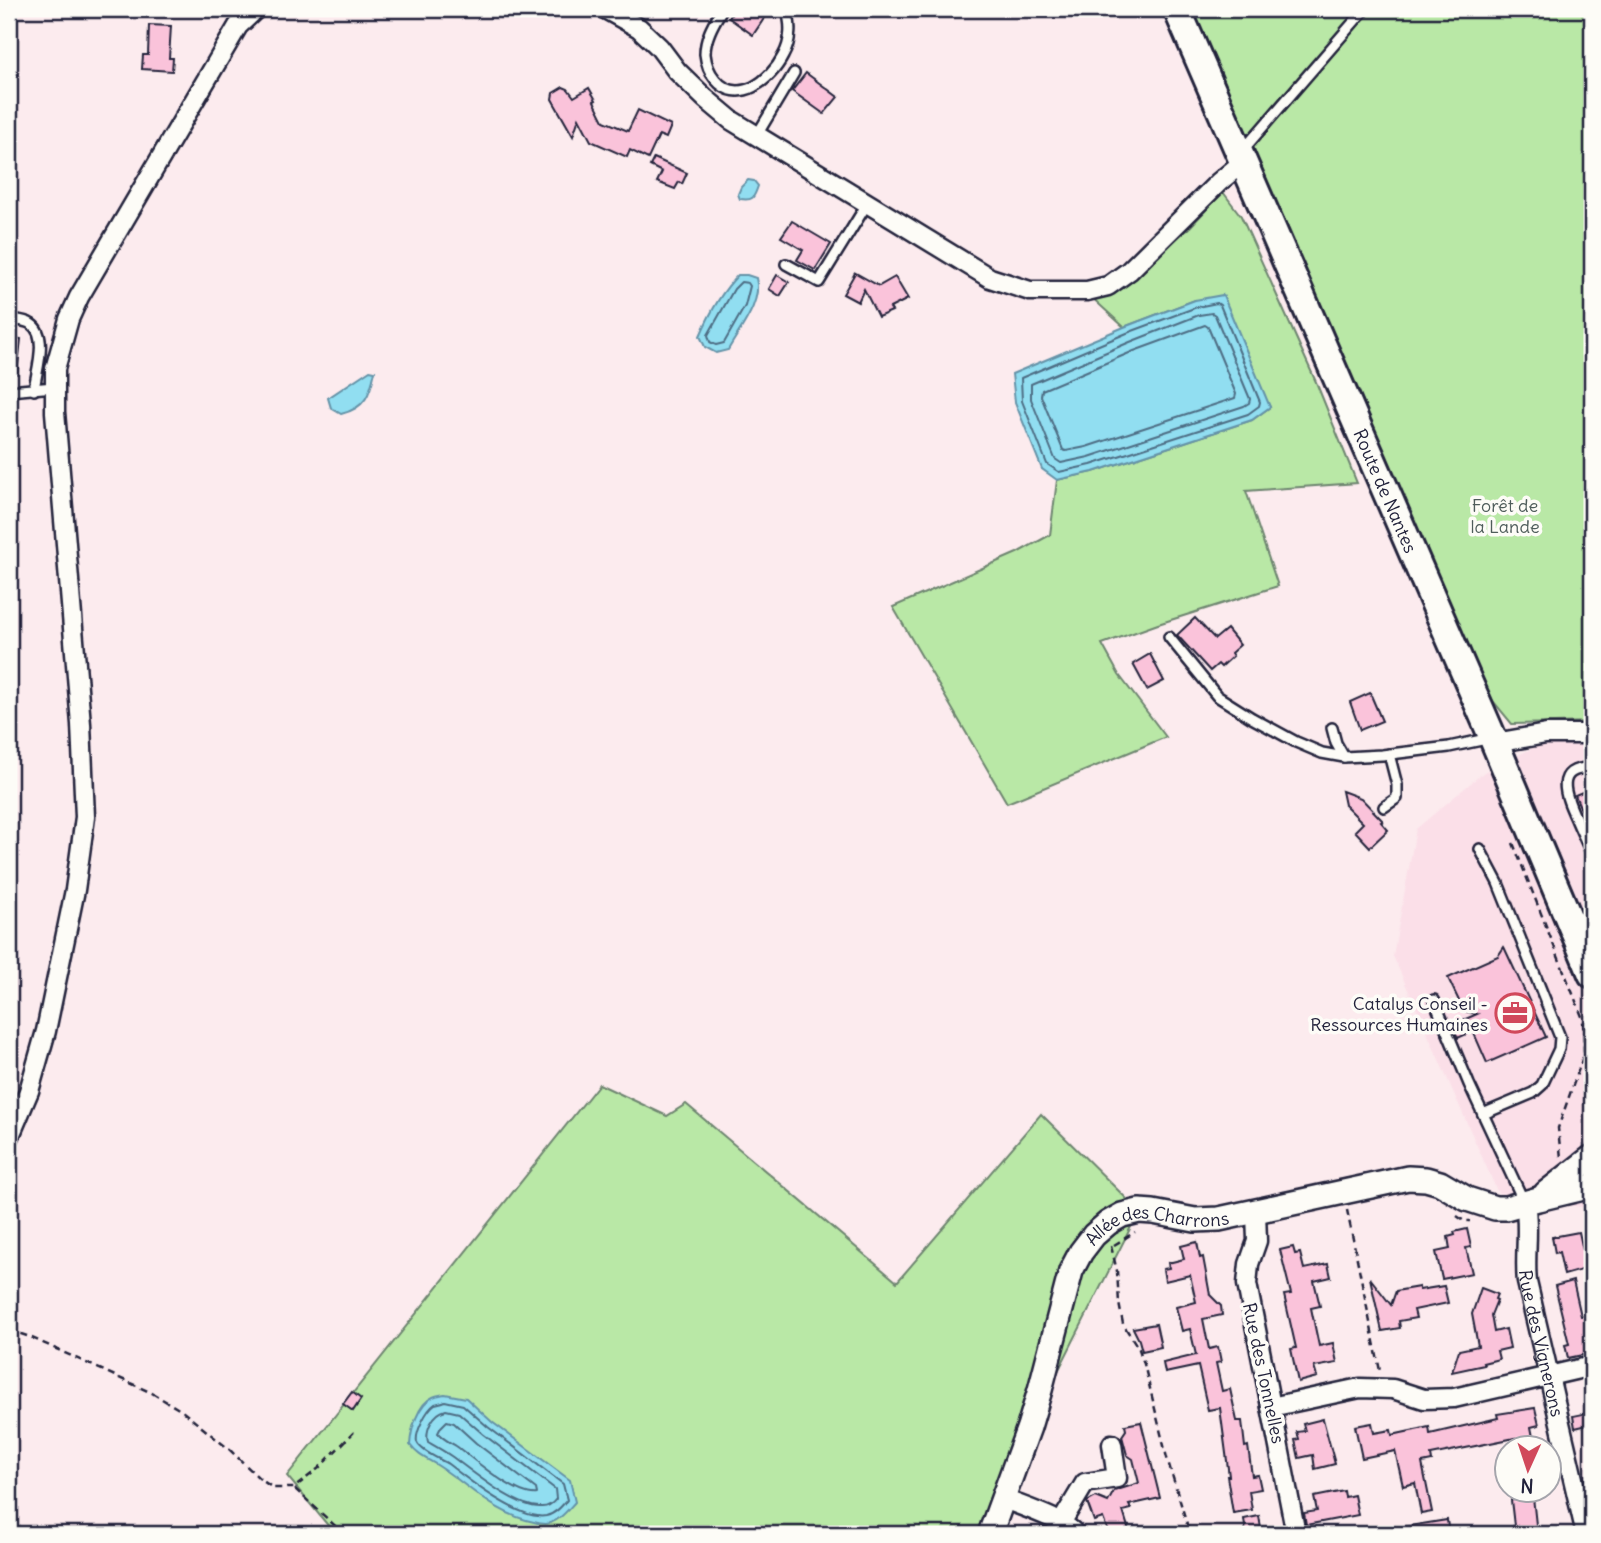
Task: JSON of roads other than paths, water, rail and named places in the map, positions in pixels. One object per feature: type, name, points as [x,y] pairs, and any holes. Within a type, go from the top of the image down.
[{"type":"main road","name":"Route de Nantes","points":[[1177,9],[1494,740],[1592,974]]},
{"type":"street","points":[[234,9],[254,10]]},
{"type":"street","points":[[605,9],[639,28],[659,47],[677,71],[730,120],[990,278],[1030,291],[1087,291],[1108,286],[1129,271],[1241,158]]},
{"type":"street","points":[[9,1138],[29,1091],[46,1031],[75,890],[85,817],[80,712],[54,387],[59,350],[79,297],[238,26],[254,10]]},
{"type":"street","points":[[1494,740],[1546,734],[1592,734]]},
{"type":"street","points":[[1531,1201],[1592,1157]]},
{"type":"street","name":"Allée des Charrons","points":[[990,1534],[1040,1390],[1071,1271],[1094,1235],[1108,1223],[1122,1215],[1139,1211],[1195,1220],[1219,1220],[1408,1178],[1440,1183],[1467,1199],[1494,1208],[1506,1208],[1531,1201]]},
{"type":"street","points":[[1531,1201],[1592,1186]]},
{"type":"street","name":"Rue des Vignerons","points":[[1531,1201],[1527,1219],[1527,1282],[1586,1534]]},
{"type":"street","name":"Rue des Tonnelles","points":[[1256,1212],[1257,1241],[1249,1264],[1247,1284],[1296,1534]]},
{"type":"street","points":[[1271,1407],[1360,1388],[1393,1389],[1424,1399],[1454,1398],[1592,1366]]},
{"type":"street","points":[[1004,1499],[1068,1529],[1085,1483],[1117,1478],[1112,1444]]},
{"type":"lane","points":[[722,9],[708,37],[705,55],[707,66],[723,88],[737,91],[766,81],[777,68],[786,50],[790,29],[786,9]]},
{"type":"lane","points":[[1241,158],[1365,9]]},
{"type":"lane","points":[[757,135],[794,73]]},
{"type":"lane","points":[[714,106],[723,88]]},
{"type":"lane","points":[[786,264],[819,282],[867,204]]},
{"type":"lane","points":[[9,319],[32,324],[39,333],[41,348],[34,390]]},
{"type":"lane","points":[[9,391],[54,387]]},
{"type":"lane","points":[[1170,638],[1217,696],[1296,742],[1322,753],[1344,757],[1389,754],[1494,740]]},
{"type":"lane","points":[[1332,728],[1344,757]]},
{"type":"lane","points":[[1384,807],[1397,798],[1397,785],[1389,754]]},
{"type":"lane","points":[[1592,768],[1582,767],[1570,774],[1564,784],[1565,796],[1592,855]]},
{"type":"lane","points":[[1480,849],[1498,883],[1560,1037],[1559,1049],[1542,1085],[1532,1093],[1483,1114]]},
{"type":"lane","points":[[1434,1000],[1483,1114],[1531,1201]]},
{"type":"water","points":[[748,180],[754,181],[758,186],[752,198],[740,199],[738,194]]},
{"type":"water","points":[[738,275],[756,278],[756,297],[749,316],[728,350],[716,353],[705,347],[700,336],[716,304]]},
{"type":"water","points":[[1223,295],[1270,407],[1252,420],[1093,472],[1057,480],[1042,469],[1015,402],[1012,374],[1195,300]]},
{"type":"water","points":[[370,370],[375,371],[373,379],[369,393],[361,404],[341,414],[331,408],[328,398]]},
{"type":"water","points":[[445,1394],[466,1398],[492,1422],[570,1480],[575,1502],[558,1519],[545,1524],[520,1518],[496,1507],[420,1455],[410,1445],[419,1411],[434,1396]]},
{"type":"place","name":"Catalys Conseil - Ressources Humaines","points":[[1515,1013]]},
{"type":"park label","name":"Forêt de la Lande","points":[[1505,515]]}]
